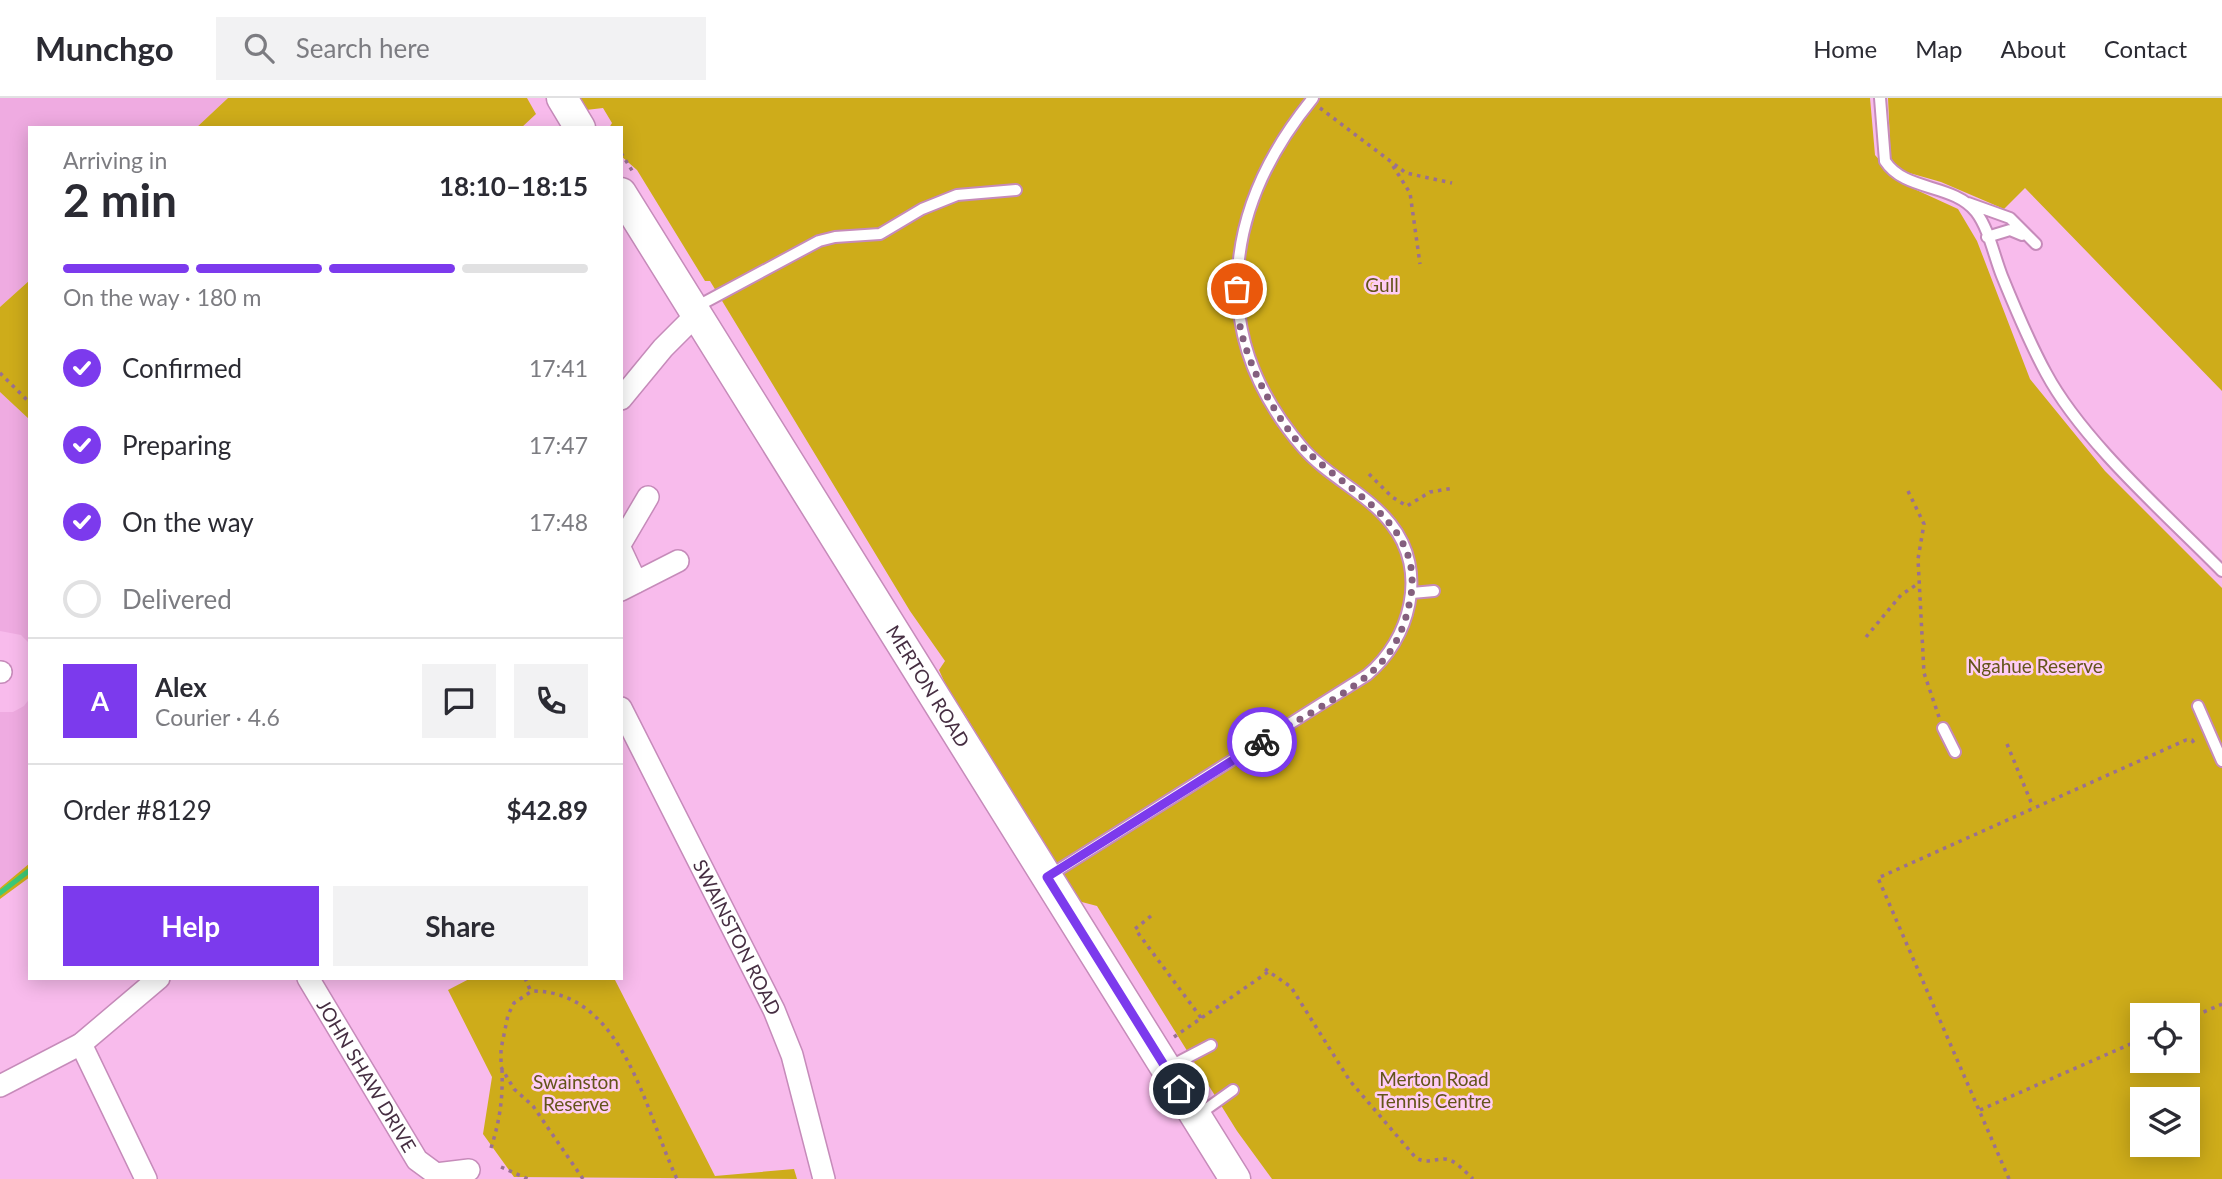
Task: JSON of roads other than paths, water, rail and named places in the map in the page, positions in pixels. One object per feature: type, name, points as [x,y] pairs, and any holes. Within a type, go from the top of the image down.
[{"type":"main road","points":[[562,98],[579,126]]},
{"type":"main road","name":"MERTON ROAD","points":[[629,186],[695,311],[1235,1179]]},
{"type":"street","points":[[623,396],[695,311]]},
{"type":"street","points":[[623,540],[648,497]]},
{"type":"street","points":[[623,559],[629,586],[678,561]]},
{"type":"street","name":"SWAINSTON ROAD","points":[[623,712],[774,1010],[792,1055],[824,1179]]},
{"type":"street","points":[[0,1086],[81,1044],[157,980]]},
{"type":"street","name":"JOHN SHAW DRIVE","points":[[309,980],[417,1160],[436,1174],[469,1170]]},
{"type":"street","points":[[81,1044],[146,1179]]},
{"type":"lane","points":[[1880,98],[1885,160],[1889,167],[1967,203],[2010,218],[2036,244],[2010,230],[1987,237]]},
{"type":"lane","points":[[1047,877],[1367,675],[1391,649],[1404,626],[1412,593],[1409,557],[1393,525],[1359,492],[1306,451],[1289,430],[1264,389],[1241,332],[1237,289],[1243,223],[1265,169],[1290,126],[1312,99]]},
{"type":"lane","points":[[695,311],[819,241],[835,237],[880,234],[922,209],[957,195],[1016,190]]},
{"type":"lane","points":[[1967,203],[1977,213],[2047,375],[2075,417],[2222,571]]},
{"type":"lane","points":[[1412,593],[1434,592]]},
{"type":"lane","points":[[2198,706],[2222,761]]},
{"type":"lane","points":[[1943,728],[1955,752]]},
{"type":"lane","points":[[1167,1069],[1211,1045]]},
{"type":"lane","points":[[1195,1117],[1233,1090]]},
{"type":"waterway","points":[[0,893],[28,872]]},
{"type":"park label","name":"Gull","points":[[1382,285]]},
{"type":"park label","name":"Ngahue Reserve","points":[[2035,666]]},
{"type":"park label","name":"Merton Road Tennis Centre","points":[[1434,1090]]},
{"type":"park label","name":"Swainston Reserve","points":[[576,1093]]}]
